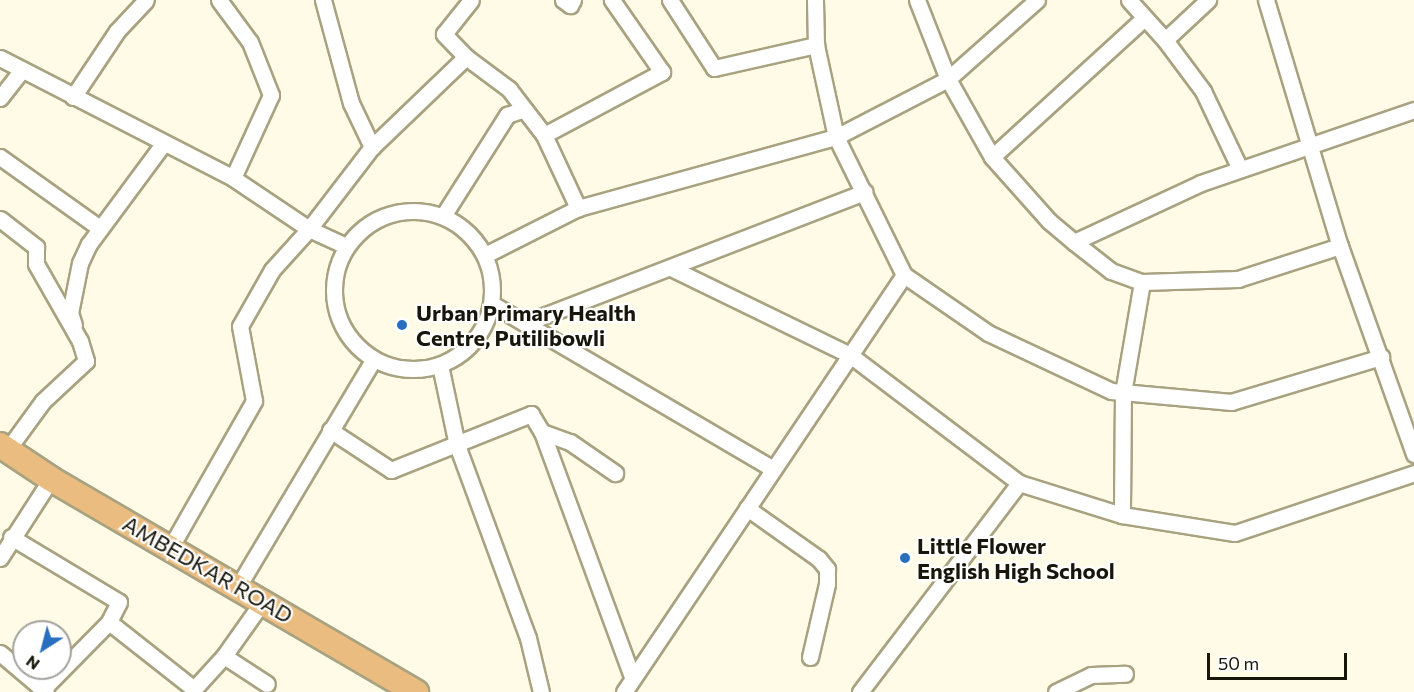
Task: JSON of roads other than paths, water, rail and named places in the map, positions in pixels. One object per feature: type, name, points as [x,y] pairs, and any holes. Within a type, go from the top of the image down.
[{"type":"main road","name":"AMBEDKAR ROAD","points":[[4,447],[51,479],[239,585],[417,692]]},
{"type":"street","points":[[74,97],[117,32],[146,0]]},
{"type":"street","points":[[219,0],[250,42],[271,95],[233,178]]},
{"type":"street","points":[[323,0],[351,104],[372,147]]},
{"type":"street","points":[[471,0],[444,34],[466,57],[509,89],[544,135],[578,208]]},
{"type":"street","points":[[563,0],[570,5],[573,0]]},
{"type":"street","points":[[544,135],[662,72],[612,0]]},
{"type":"street","points":[[669,0],[714,68],[816,45]]},
{"type":"street","points":[[816,0],[816,45],[836,137],[904,275],[988,333],[1111,391],[1231,402],[1381,357]]},
{"type":"street","points":[[917,0],[948,79],[992,157],[1049,221],[1111,271],[1142,282],[1238,279],[1340,246]]},
{"type":"street","points":[[485,255],[578,208],[836,137],[948,79],[1037,0]]},
{"type":"street","points":[[1129,0],[1165,40],[1203,91],[1240,169]]},
{"type":"street","points":[[1165,40],[1208,0]]},
{"type":"street","points":[[1266,0],[1311,143],[1340,246],[1414,454]]},
{"type":"street","points":[[992,157],[1144,18]]},
{"type":"street","points":[[170,548],[254,401],[240,326],[272,270],[309,229],[372,147],[466,57]]},
{"type":"street","points":[[0,58],[163,144],[233,178],[309,229],[346,246]]},
{"type":"street","points":[[0,98],[22,70]]},
{"type":"street","points":[[443,216],[507,116],[524,109],[544,135]]},
{"type":"street","points":[[1074,242],[1240,169],[1311,143],[1414,110]]},
{"type":"street","points":[[4,447],[43,401],[86,361],[70,313],[80,263],[98,227],[163,144]]},
{"type":"street","points":[[0,157],[98,227]]},
{"type":"street","points":[[525,323],[865,192]]},
{"type":"street","points":[[408,210],[443,216],[464,228],[485,255],[493,279],[492,304],[475,342],[440,366],[418,370],[373,360],[353,343],[339,321],[334,295],[336,270],[346,246],[363,228],[384,215],[408,210]]},
{"type":"street","points":[[0,219],[36,247],[36,264],[80,341]]},
{"type":"street","points":[[671,268],[850,355],[1019,483],[1122,515],[1235,533],[1414,473]]},
{"type":"street","points":[[624,692],[904,275]]},
{"type":"street","points":[[1122,515],[1123,393],[1142,282]]},
{"type":"street","points":[[492,304],[773,469]]},
{"type":"street","points":[[239,585],[373,360]]},
{"type":"street","points":[[440,366],[457,445],[524,627],[542,692]]},
{"type":"street","points":[[330,430],[391,470],[531,414],[542,432],[632,677]]},
{"type":"street","points":[[542,432],[570,442],[615,472]]},
{"type":"street","points":[[0,558],[11,537],[51,479]]},
{"type":"street","points":[[860,692],[1019,483]]},
{"type":"street","points":[[747,508],[819,559],[827,569],[827,584],[810,657]]},
{"type":"street","points":[[0,653],[43,691],[109,622],[118,602],[11,537]]},
{"type":"street","points":[[109,622],[194,688],[224,656],[263,601]]},
{"type":"street","points":[[224,656],[267,684]]},
{"type":"street","points":[[1056,692],[1092,675],[1125,674]]},
{"type":"place","name":"Urban Primary Health Centre, Putilibowli","points":[[402,325]]},
{"type":"place","name":"Little Flower English High School","points":[[905,558]]}]
